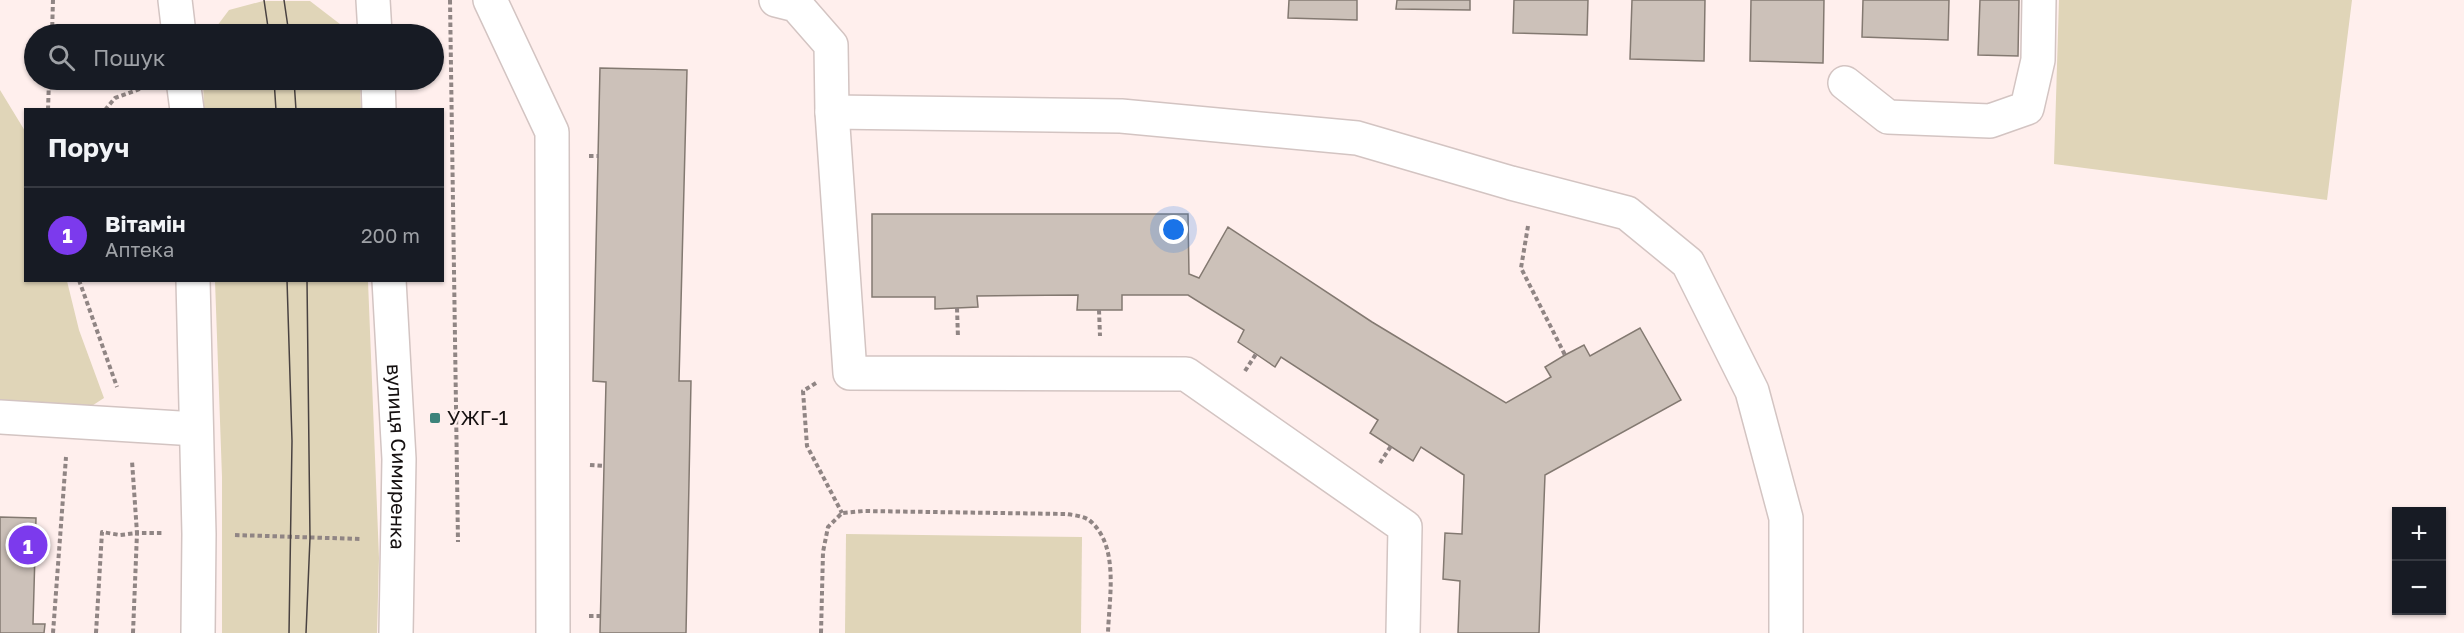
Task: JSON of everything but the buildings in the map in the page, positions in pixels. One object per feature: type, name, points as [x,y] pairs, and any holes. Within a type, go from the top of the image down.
[{"type":"street","points":[[175,0],[178,24]]},
{"type":"street","points":[[373,0],[374,24]]},
{"type":"street","points":[[490,0],[552,132],[553,633]]},
{"type":"street","points":[[776,0],[796,5],[831,45],[832,112],[850,373],[1186,374],[1405,527],[1403,633]]},
{"type":"street","points":[[1845,83],[1888,117],[1990,120],[2027,108],[2038,60],[2039,0]]},
{"type":"street","points":[[184,90],[187,108]]},
{"type":"street","points":[[378,90],[379,108]]},
{"type":"street","points":[[832,112],[1121,116],[1357,138],[1627,213],[1688,262],[1752,391],[1786,518],[1786,633]]},
{"type":"street","points":[[193,282],[199,534],[198,633]]},
{"type":"street","name":"вулиця Симиренка","points":[[389,282],[399,459],[396,633]]},
{"type":"street","points":[[0,417],[196,429]]},
{"type":"path","points":[[52,24],[53,0]]},
{"type":"path","points":[[450,0],[458,542]]},
{"type":"path","points":[[48,108],[49,90]]},
{"type":"path","points":[[107,108],[115,99],[138,90]]},
{"type":"path","points":[[1534,189],[1521,268],[1565,355]]},
{"type":"path","points":[[842,513],[807,446],[803,391],[831,375],[850,373]]},
{"type":"path","points":[[53,633],[69,421]]},
{"type":"path","points":[[821,633],[823,552],[828,527],[842,513],[864,511],[1054,514],[1087,518],[1103,536],[1109,558],[1108,633]]},
{"type":"shaded area","points":[[2059,0],[2352,0],[2327,200],[2054,164]]},
{"type":"shaded area","points":[[263,1],[310,1],[340,24],[218,24],[229,10]]},
{"type":"shaded area","points":[[0,90],[24,129],[24,282],[67,282],[79,330],[104,398],[87,409],[0,407]]},
{"type":"shaded area","points":[[203,90],[360,90],[361,108],[204,108]]},
{"type":"shaded area","points":[[215,282],[368,282],[379,558],[377,633],[222,633],[222,477]]},
{"type":"shaded area","points":[[846,534],[1082,537],[1081,633],[845,633]]},
{"type":"tram line","points":[[264,0],[268,24]]},
{"type":"tram line","points":[[284,0],[288,24]]},
{"type":"tram line","points":[[275,90],[276,108]]},
{"type":"tram line","points":[[295,90],[296,108]]},
{"type":"tram line","points":[[287,282],[292,441],[289,633]]},
{"type":"tram line","points":[[306,633],[310,538],[307,282]]},
{"type":"place","name":"УЖГ-1","points":[[435,418]]},
{"type":"place","name":"Вітамін","points":[[28,545]]}]
